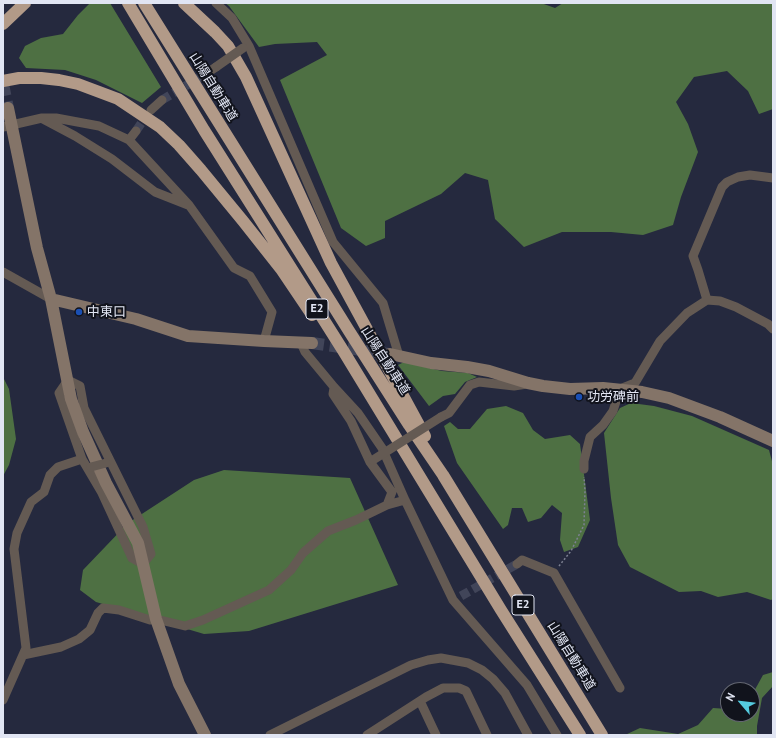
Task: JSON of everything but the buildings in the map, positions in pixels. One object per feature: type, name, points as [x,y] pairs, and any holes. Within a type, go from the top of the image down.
[{"type":"highway","points":[[3,24],[25,3]]},
{"type":"highway","points":[[184,3],[191,8],[228,46],[246,77],[331,263],[427,440],[443,475]]},
{"type":"highway","name":"E2","points":[[130,6],[204,130],[344,352],[501,610],[580,735]]},
{"type":"highway","name":"山陽自動車道","points":[[147,6],[345,324],[409,425],[443,475],[602,735]]},
{"type":"highway","points":[[3,81],[19,78],[59,80],[118,99],[160,127],[179,145],[281,269],[359,387],[501,610]]},
{"type":"street","points":[[216,3],[232,18],[333,242],[383,303],[395,355],[431,363],[489,371],[528,383],[570,389],[620,389],[669,398],[720,417],[773,442]]},
{"type":"street","points":[[204,75],[246,47]]},
{"type":"street","points":[[151,110],[162,100]]},
{"type":"street","points":[[8,108],[7,126],[51,299],[71,399],[83,432],[106,483],[138,543],[156,619],[178,684],[205,735]]},
{"type":"street","points":[[7,126],[42,118],[56,118],[99,126],[129,140],[189,205],[234,268],[250,276],[272,312],[264,341]]},
{"type":"street","points":[[42,118],[112,159],[155,192],[189,205]]},
{"type":"street","points":[[129,140],[136,131]]},
{"type":"street","points":[[707,300],[693,256],[722,187],[727,182],[738,177],[750,175],[773,178]]},
{"type":"street","points":[[3,272],[51,299],[136,319],[188,336],[306,343],[305,352],[358,413],[382,448],[405,500],[457,598],[527,685],[557,735]]},
{"type":"street","points":[[620,389],[635,383],[660,341],[687,313],[707,300],[720,301],[736,307],[768,324],[773,329]]},
{"type":"street","points":[[68,380],[59,393],[82,459],[89,467],[132,558],[143,564]]},
{"type":"street","points":[[68,380],[80,386],[84,408],[108,462],[143,527],[151,554],[143,564]]},
{"type":"street","points":[[371,461],[449,413],[470,385],[478,382],[514,386],[528,383]]},
{"type":"street","points":[[334,387],[333,394],[351,421],[371,461],[392,492],[387,505]]},
{"type":"street","points":[[584,469],[584,461],[590,437],[603,425],[613,411],[620,389]]},
{"type":"street","points":[[3,700],[26,648],[14,549],[17,532],[31,502],[44,492],[50,475],[58,467],[82,459]]},
{"type":"street","points":[[89,467],[108,462]]},
{"type":"street","points":[[23,655],[61,647],[78,639],[90,630],[98,613],[103,608],[119,610],[150,620],[156,619],[185,626],[203,620],[269,590],[291,570],[303,553],[328,531],[356,520],[387,505],[405,500]]},
{"type":"street","points":[[516,564],[522,560],[554,573],[620,688]]},
{"type":"street","points":[[270,735],[411,665],[441,658],[468,663],[479,668],[493,679],[505,693],[528,735]]},
{"type":"street","points":[[367,735],[442,688],[459,688],[466,691],[487,735]]},
{"type":"street","points":[[420,701],[436,735]]},
{"type":"street","points":[[381,726],[386,735]]},
{"type":"path","points":[[554,573],[571,551],[584,525],[584,469]]},
{"type":"green space","points":[[90,3],[110,3],[161,87],[142,103],[96,80],[65,70],[26,68],[19,58],[25,46],[41,38],[63,34]]},
{"type":"green space","points":[[225,3],[541,3],[555,8],[563,3],[773,3],[773,109],[759,114],[748,91],[727,71],[694,77],[676,102],[688,124],[698,152],[681,197],[673,225],[643,235],[611,232],[562,232],[524,247],[495,219],[488,180],[465,173],[441,194],[385,221],[385,238],[366,246],[341,228],[280,80],[327,55],[317,42],[275,44],[259,47],[229,6]]},
{"type":"green space","points":[[404,362],[442,371],[468,373],[477,377],[465,382],[455,394],[443,396],[429,406],[398,365]]},
{"type":"green space","points":[[3,377],[9,389],[16,439],[9,465],[3,476]]},
{"type":"green space","points":[[631,403],[654,406],[692,416],[769,450],[773,465],[773,599],[771,600],[747,592],[718,597],[701,591],[679,592],[630,567],[618,545],[604,433],[620,408]]},
{"type":"green space","points":[[506,406],[523,413],[533,430],[545,439],[570,435],[580,444],[590,520],[578,547],[564,552],[560,540],[562,513],[552,505],[541,518],[528,522],[522,508],[512,508],[508,525],[503,529],[457,463],[444,426],[450,422],[458,429],[470,429],[487,409]]},
{"type":"green space","points":[[224,470],[350,478],[398,585],[249,631],[204,634],[96,602],[80,590],[83,570],[128,523],[194,480]]},
{"type":"green space","points":[[773,672],[773,686],[762,698],[760,709],[759,682],[763,675]]},
{"type":"green space","points":[[713,708],[720,708],[720,722],[758,722],[757,735],[625,735],[640,728],[678,734],[698,725]]},
{"type":"tunnel","points":[[162,100],[204,75]]},
{"type":"tunnel","points":[[3,84],[8,108]]},
{"type":"tunnel","points":[[136,131],[149,112]]},
{"type":"tunnel","points":[[312,343],[389,354]]},
{"type":"tunnel","points":[[461,596],[517,564]]},
{"type":"place","name":"中東口","points":[[79,312]]},
{"type":"place","name":"功労碑前","points":[[579,397]]}]
